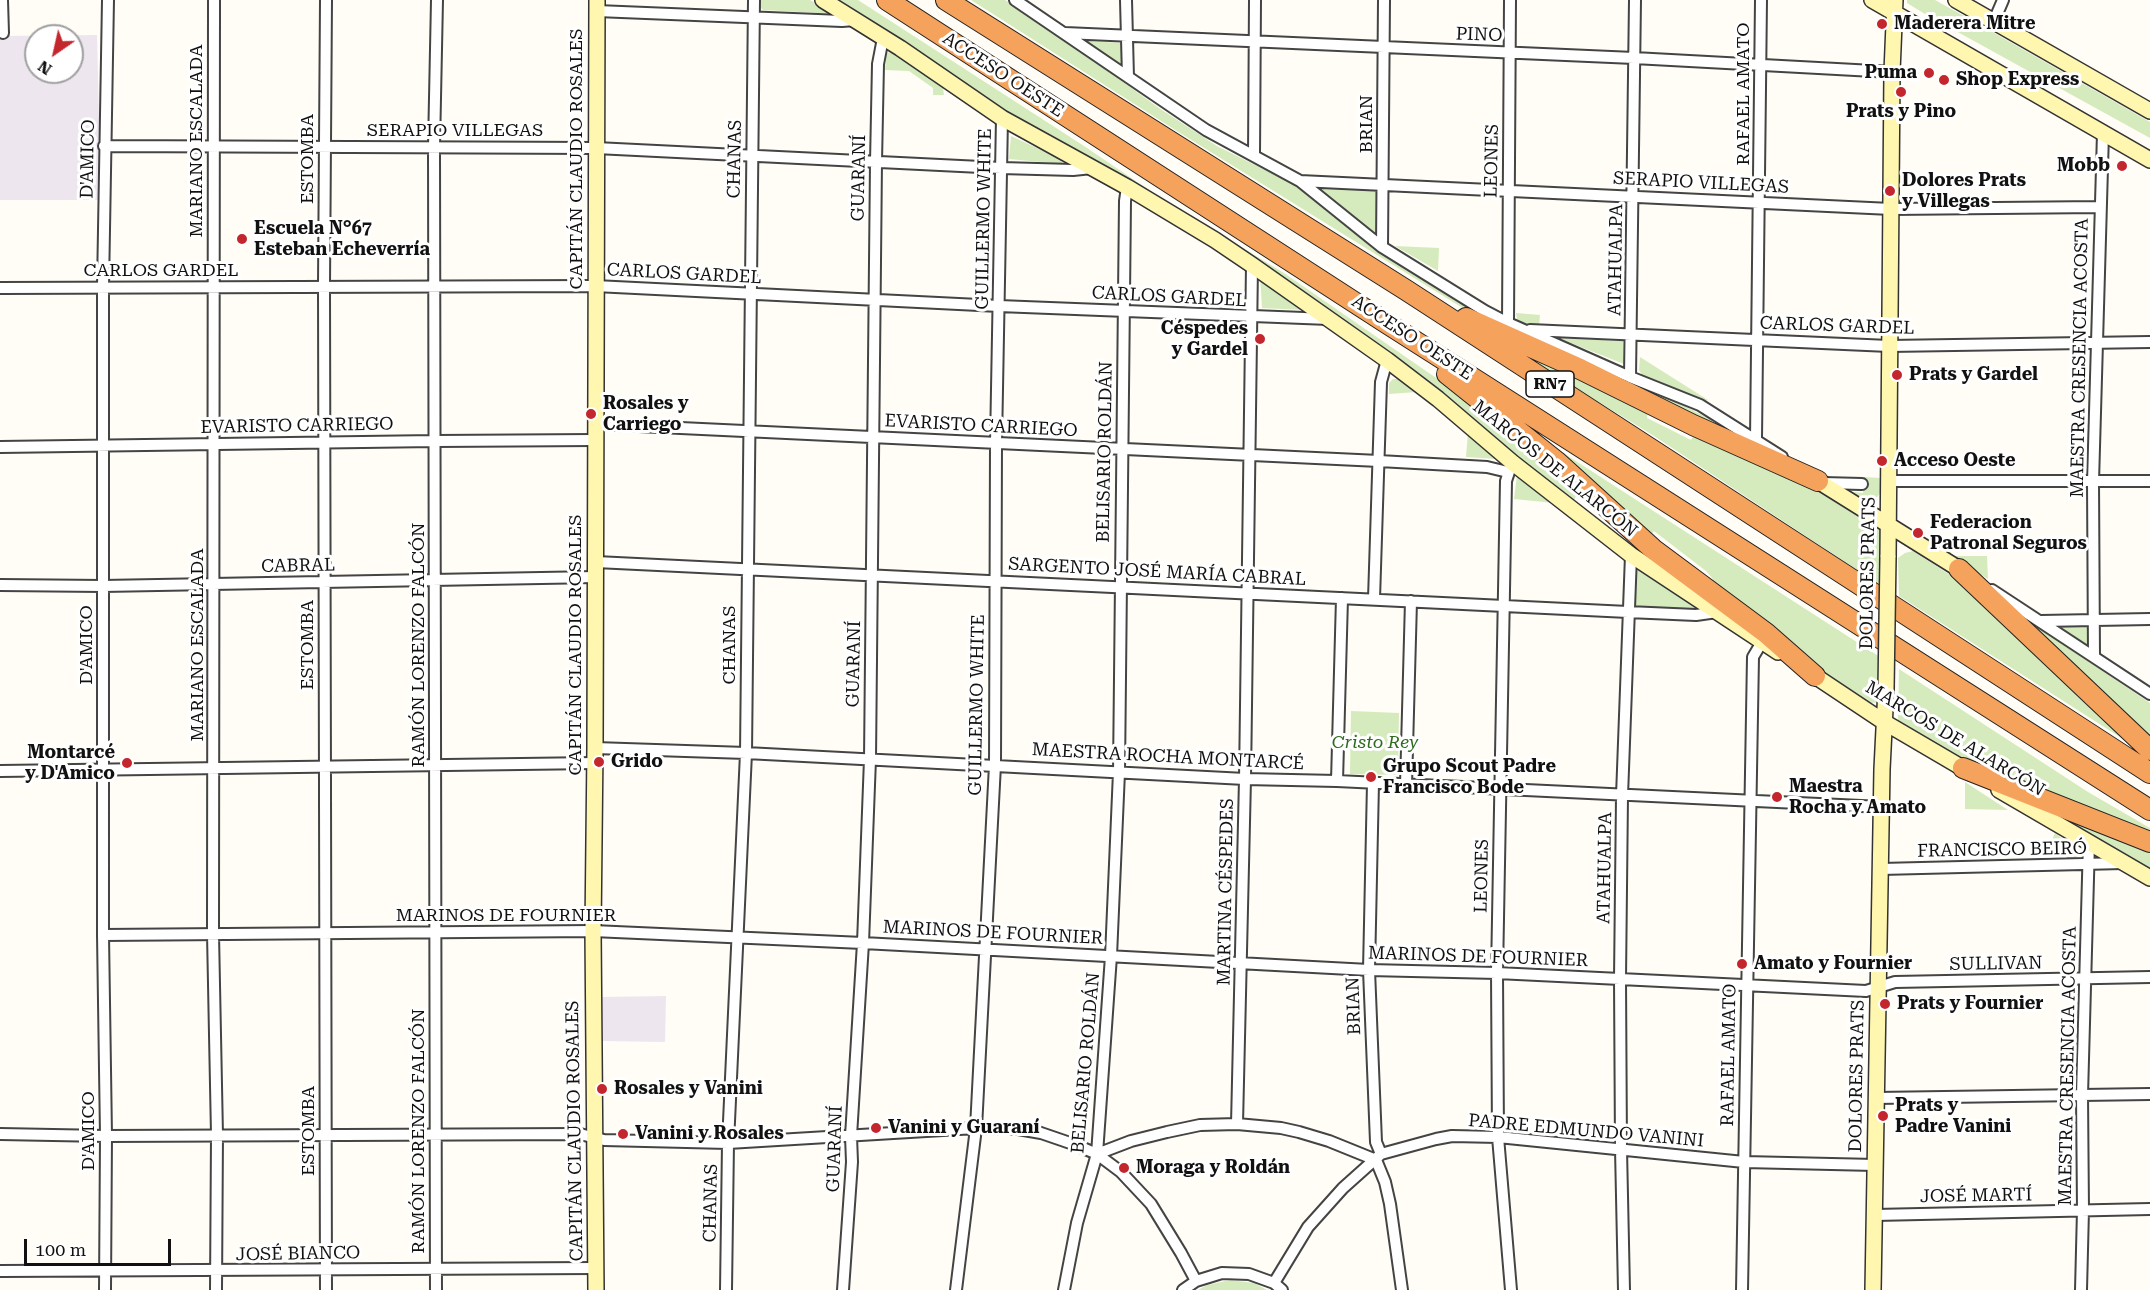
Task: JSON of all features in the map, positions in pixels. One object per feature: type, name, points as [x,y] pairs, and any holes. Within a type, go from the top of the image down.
[{"type":"highway","name":"ACCESO OESTE","points":[[887,0],[1388,324],[2150,810]]},
{"type":"highway","name":"ACCESO OESTE","points":[[946,0],[1406,290],[2150,773]]},
{"type":"highway","points":[[1406,290],[1820,482]]},
{"type":"highway","points":[[1388,324],[1455,381],[1556,461],[1653,549],[1766,633],[1815,676]]},
{"type":"highway","points":[[1959,569],[2150,750]]},
{"type":"highway","points":[[1963,768],[2150,842]]},
{"type":"street","points":[[2,0],[3,33]]},
{"type":"street","name":"D'AMICO","points":[[105,1290],[103,287],[108,0]]},
{"type":"street","name":"MARIANO ESCALADA","points":[[214,0],[212,146],[215,444],[213,934],[217,1135],[216,1290]]},
{"type":"street","name":"ESTOMBA","points":[[326,0],[324,285],[326,1290]]},
{"type":"street","name":"RAMÓN LORENZO FALCÓN","points":[[436,1290],[434,147],[437,0]]},
{"type":"street","name":"CHANAS","points":[[726,1290],[736,937],[746,753],[754,0]]},
{"type":"street","name":"MARCOS DE ALARCÓN","points":[[823,0],[1002,118],[1127,187],[1252,265],[1387,360],[1438,399],[1510,468],[1631,555],[1762,642],[1884,722],[2150,878]]},
{"type":"street","points":[[1015,0],[1206,130],[1300,181],[1382,247],[1508,323],[1700,405],[2040,621],[2150,694]]},
{"type":"street","points":[[1126,0],[1125,36],[1128,77]]},
{"type":"street","points":[[1254,156],[1255,0]]},
{"type":"street","name":"BRIAN","points":[[1382,247],[1384,0]]},
{"type":"street","name":"LEONES","points":[[1508,323],[1510,0]]},
{"type":"street","name":"ATAHUALPA","points":[[1630,377],[1635,0]]},
{"type":"street","name":"RAFAEL AMATO","points":[[1756,440],[1761,0]]},
{"type":"street","points":[[1872,0],[1895,7],[2150,160]]},
{"type":"street","points":[[1956,0],[2150,111]]},
{"type":"street","points":[[1994,21],[2003,0]]},
{"type":"street","points":[[597,6],[855,20]]},
{"type":"street","name":"CAPITÁN CLAUDIO ROSALES","points":[[596,1290],[593,931],[597,6]]},
{"type":"street","name":"DOLORES PRATS","points":[[1873,1290],[1886,689],[1892,72],[1895,7]]},
{"type":"street","name":"PINO","points":[[1065,33],[1634,57],[1892,72]]},
{"type":"street","name":"GUARANÍ","points":[[843,1290],[852,1162],[851,1136],[863,943],[870,759],[876,162],[878,64],[883,38]]},
{"type":"street","name":"GUILLERMO WHITE","points":[[956,1290],[976,1128],[995,765],[996,443],[1002,118]]},
{"type":"street","name":"MAESTRA CRESENCIA ACOSTA","points":[[2094,657],[2093,482],[2103,133]]},
{"type":"street","name":"SERAPIO VILLEGAS","points":[[104,146],[596,148],[1001,168],[1073,170],[1092,168]]},
{"type":"street","name":"SERAPIO VILLEGAS","points":[[1300,181],[1891,209],[2100,207]]},
{"type":"street","name":"BELISARIO ROLDÁN","points":[[1065,1290],[1077,1223],[1097,1154],[1111,956],[1119,772],[1123,310],[1127,187]]},
{"type":"street","name":"MARTINA CÉSPEDES","points":[[1237,1124],[1242,962],[1252,265]]},
{"type":"street","name":"CARLOS GARDEL","points":[[0,288],[214,288],[324,285],[596,286],[999,306],[1329,319]]},
{"type":"street","name":"CARLOS GARDEL","points":[[1523,330],[1889,346],[2150,342]]},
{"type":"street","points":[[1374,599],[1381,382],[1387,360]]},
{"type":"street","name":"EVARISTO CARRIEGO","points":[[596,424],[1510,468]]},
{"type":"street","name":"EVARISTO CARRIEGO","points":[[0,447],[595,440]]},
{"type":"street","name":"LEONES","points":[[1510,468],[1506,481],[1497,974],[1498,1137],[1511,1290]]},
{"type":"street","points":[[1889,481],[2150,482]]},
{"type":"street","points":[[1820,482],[1862,484]]},
{"type":"street","name":"ATAHUALPA","points":[[1624,1290],[1620,979],[1622,796],[1631,555]]},
{"type":"street","name":"SARGENTO JOSÉ MARÍA CABRAL","points":[[596,570],[747,570],[1121,589],[1342,597],[1503,607],[1696,615],[1717,612]]},
{"type":"street","name":"CABRAL","points":[[0,585],[104,586],[434,581],[596,570]]},
{"type":"street","points":[[1336,781],[1342,597]]},
{"type":"street","points":[[1406,785],[1410,601]]},
{"type":"street","points":[[2040,621],[2150,619]]},
{"type":"street","name":"RAFAEL AMATO","points":[[1742,1290],[1753,657],[1762,642]]},
{"type":"street","name":"MAESTRA ROCHA MONTARCÉ","points":[[0,771],[436,766],[595,755],[746,753],[1245,780],[1336,781],[1882,807]]},
{"type":"street","name":"BRIAN","points":[[1374,783],[1369,970],[1376,1142],[1390,1204],[1402,1290]]},
{"type":"street","name":"MAESTRA CRESENCIA ACOSTA","points":[[2081,1290],[2084,979],[2090,842]]},
{"type":"street","name":"FRANCISCO BEIRÓ","points":[[1881,869],[2124,863]]},
{"type":"street","name":"MARINOS DE FOURNIER","points":[[104,935],[593,931],[1369,970],[1866,991],[1879,987]]},
{"type":"street","name":"SULLIVAN","points":[[1879,987],[1895,982],[2150,977]]},
{"type":"street","points":[[1876,1098],[2150,1094]]},
{"type":"street","points":[[1097,1154],[1131,1141],[1167,1132],[1200,1125],[1237,1124],[1281,1128],[1315,1136],[1378,1157],[1319,1213],[1296,1246],[1278,1287],[1249,1274],[1222,1273],[1196,1281],[1184,1290]]},
{"type":"street","points":[[0,1134],[106,1136],[580,1134],[604,1140],[729,1143],[976,1128],[1018,1129],[1041,1133],[1097,1154],[1121,1172],[1143,1194],[1161,1218],[1196,1281]]},
{"type":"street","name":"PADRE EDMUNDO VANINI","points":[[1378,1157],[1452,1136],[1498,1137],[1744,1162],[1875,1165]]},
{"type":"street","name":"JOSÉ MARTÍ","points":[[1875,1215],[2150,1209]]},
{"type":"street","name":"JOSÉ BIANCO","points":[[0,1271],[596,1268]]},
{"type":"shaded area","points":[[84,35],[97,35],[101,200],[0,200],[0,36],[24,36],[24,84],[84,84]]},
{"type":"shaded area","points":[[666,996],[665,1042],[601,1041],[600,997]]},
{"type":"green space","points":[[760,0],[810,0],[837,14],[763,10],[759,6]]},
{"type":"green space","points":[[832,0],[858,0],[1084,146],[1158,196],[1158,199],[1011,116]]},
{"type":"green space","points":[[971,0],[1005,0],[1039,21],[1159,108],[1217,146],[1297,186],[1380,251],[1487,318],[1593,369],[1674,401],[1712,420],[1711,423],[1653,402],[1474,315]]},
{"type":"green space","points":[[1907,0],[1935,0],[1975,22],[2150,122],[2150,138],[1925,14],[1907,3]]},
{"type":"green space","points":[[1085,41],[1123,43],[1121,66]]},
{"type":"green space","points":[[892,52],[943,88],[944,95],[933,95],[933,88],[909,71],[885,70],[886,53]]},
{"type":"green space","points":[[1011,136],[1061,159],[1062,164],[1009,159]]},
{"type":"green space","points":[[1316,188],[1378,191],[1376,237]]},
{"type":"green space","points":[[1223,236],[1284,273],[1442,382],[1531,449],[1576,496],[1573,503],[1335,314],[1223,239]]},
{"type":"green space","points":[[1395,246],[1439,248],[1438,271]]},
{"type":"green space","points":[[1260,275],[1304,310],[1262,308]]},
{"type":"green space","points":[[1516,313],[1540,315],[1539,326],[1525,324],[1517,319]]},
{"type":"green space","points":[[1558,338],[1623,341],[1624,364]]},
{"type":"green space","points":[[1516,351],[1648,409],[1647,418],[1691,440],[1694,435],[1815,489],[1881,531],[1880,585],[1654,436]]},
{"type":"green space","points":[[1640,357],[1708,400],[1702,403],[1644,378],[1639,370]]},
{"type":"green space","points":[[1393,379],[1399,379],[1417,392],[1389,394],[1389,383]]},
{"type":"green space","points":[[1468,432],[1498,457],[1497,459],[1466,457]]},
{"type":"green space","points":[[1537,436],[1880,657],[1881,702],[1870,703],[1841,687],[1709,584],[1713,579],[1706,571],[1654,531],[1651,535]]},
{"type":"green space","points":[[1517,475],[1554,503],[1514,499]]},
{"type":"green space","points":[[1864,477],[1880,478],[1880,493],[1873,503],[1867,503],[1846,491],[1863,493]]},
{"type":"green space","points":[[1922,538],[1950,538],[1951,556]]},
{"type":"green space","points":[[1913,551],[1958,580],[2134,746],[1899,596],[1898,558]]},
{"type":"green space","points":[[1951,556],[1987,556],[1988,579]]},
{"type":"green space","points":[[1634,565],[1697,609],[1632,607]]},
{"type":"green space","points":[[2000,602],[2150,703],[2150,743]]},
{"type":"green space","points":[[2090,623],[2091,651],[2051,624]]},
{"type":"green space","points":[[1899,669],[2088,792],[2150,828],[2150,836],[1974,766],[1913,732],[1898,721]]},
{"type":"green space","name":"Cristo Rey","points":[[1351,711],[1399,713],[1398,775],[1350,774]]},
{"type":"green space","points":[[1965,782],[2008,810],[1965,809]]},
{"type":"green space","points":[[2017,795],[2150,852],[2150,874]]},
{"type":"green space","points":[[2055,833],[2083,855],[2080,859],[2054,858],[2053,837]]},
{"type":"green space","points":[[1230,1280],[1254,1283],[1267,1290],[1198,1290],[1207,1285]]},
{"type":"place","name":"Maderera Mitre","points":[[1882,24]]},
{"type":"place","name":"Puma","points":[[1929,73]]},
{"type":"place","name":"Shop Express","points":[[1944,80]]},
{"type":"place","name":"Prats y Pino","points":[[1901,92]]},
{"type":"place","name":"Mobb","points":[[2122,166]]},
{"type":"place","name":"Dolores Prats y Villegas","points":[[1890,191]]},
{"type":"place","name":"Escuela N°67 Esteban Echeverría","points":[[242,239]]},
{"type":"place","name":"Céspedes y Gardel","points":[[1260,339]]},
{"type":"place","name":"Prats y Gardel","points":[[1897,375]]},
{"type":"place","name":"Rosales y Carriego","points":[[591,414]]},
{"type":"place","name":"Acceso Oeste","points":[[1882,461]]},
{"type":"place","name":"Federacion Patronal Seguros","points":[[1918,533]]},
{"type":"place","name":"Grido","points":[[599,762]]},
{"type":"place","name":"Montarcé y D'Amico","points":[[127,763]]},
{"type":"place","name":"Grupo Scout Padre Francisco Bode","points":[[1371,777]]},
{"type":"place","name":"Maestra Rocha y Amato","points":[[1777,797]]},
{"type":"place","name":"Amato y Fournier","points":[[1742,964]]},
{"type":"place","name":"Prats y Fournier","points":[[1885,1004]]},
{"type":"place","name":"Rosales y Vanini","points":[[602,1089]]},
{"type":"place","name":"Prats y Padre Vanini","points":[[1883,1116]]},
{"type":"place","name":"Vanini y Guaraní","points":[[876,1128]]},
{"type":"place","name":"Vanini y Rosales","points":[[623,1134]]},
{"type":"place","name":"Moraga y Roldán","points":[[1124,1168]]}]
